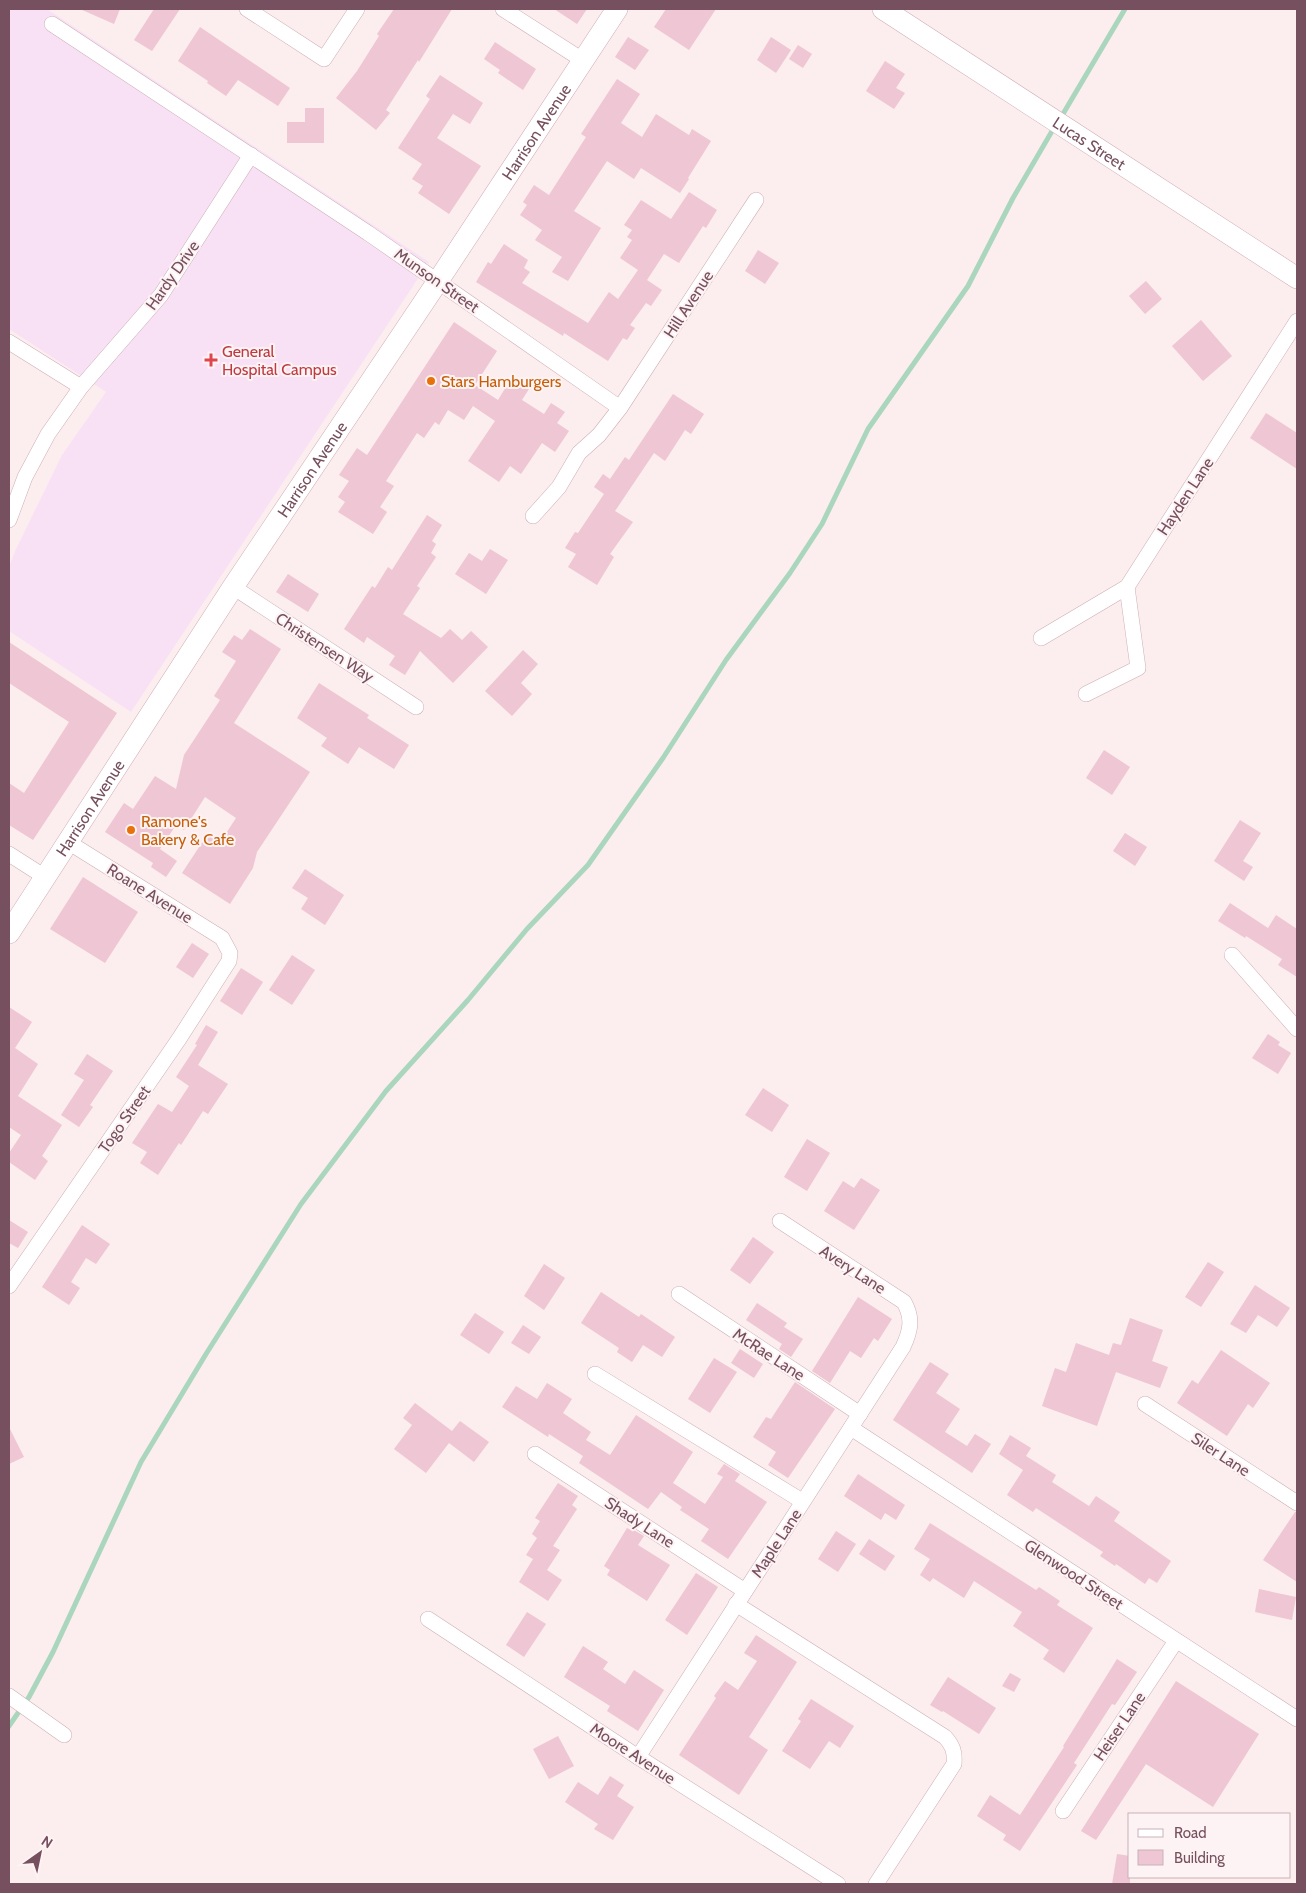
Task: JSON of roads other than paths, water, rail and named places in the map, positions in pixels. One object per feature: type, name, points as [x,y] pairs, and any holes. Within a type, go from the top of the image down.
[{"type":"main road","name":"Harrison Avenue","points":[[9,933],[233,587],[617,9]]},
{"type":"main road","name":"Lucas Street","points":[[883,9],[1297,278]]},
{"type":"street","points":[[247,9],[324,59],[357,9]]},
{"type":"street","points":[[503,9],[584,61]]},
{"type":"street","name":"Munson Street","points":[[52,24],[438,281],[620,408]]},
{"type":"street","name":"Hardy Drive","points":[[9,520],[32,461],[48,434],[82,387],[161,295],[251,155]]},
{"type":"street","name":"Hill Avenue","points":[[533,516],[559,487],[579,453],[599,435],[620,408],[756,200]]},
{"type":"street","name":"Hayden Lane","points":[[1041,638],[1127,587],[1297,321]]},
{"type":"street","points":[[9,342],[82,387]]},
{"type":"street","name":"Christensen Way","points":[[233,587],[416,707]]},
{"type":"street","points":[[1086,694],[1138,668],[1127,587]]},
{"type":"street","name":"Roane Avenue","points":[[68,842],[222,938],[228,948]]},
{"type":"street","points":[[9,854],[44,877]]},
{"type":"street","name":"Togo Street","points":[[9,1286],[179,1039],[229,961],[230,952],[228,948]]},
{"type":"street","points":[[1232,955],[1297,1029]]},
{"type":"street","name":"Avery Lane","points":[[780,1221],[904,1302],[910,1316],[910,1328]]},
{"type":"street","name":"McRae Lane","points":[[679,1294],[860,1414]]},
{"type":"street","name":"Maple Lane","points":[[638,1757],[860,1414],[903,1346],[910,1328]]},
{"type":"street","points":[[595,1374],[802,1501]]},
{"type":"street","name":"Siler Lane","points":[[1145,1404],[1297,1503]]},
{"type":"street","name":"Glenwood Street","points":[[851,1428],[1297,1719]]},
{"type":"street","name":"Shady Lane","points":[[535,1454],[745,1591]]},
{"type":"street","points":[[736,1604],[945,1737],[952,1745],[955,1754],[954,1764],[876,1884]]},
{"type":"street","name":"Moore Avenue","points":[[428,1619],[638,1757],[838,1884]]},
{"type":"street","name":"Heiser Lane","points":[[1063,1811],[1176,1641]]},
{"type":"street","points":[[9,1696],[64,1735]]},
{"type":"waterway","points":[[1060,119],[1125,9]]},
{"type":"waterway","points":[[9,1726],[29,1697],[53,1652],[141,1462],[206,1354],[301,1204],[386,1091],[468,1000],[527,929],[588,865],[663,758],[726,660],[790,573],[822,524],[868,429],[968,286],[1013,198],[1055,126]]},
{"type":"place","name":"General Hospital Campus","points":[[211,360]]},
{"type":"place","name":"Stars Hamburgers","points":[[431,381]]},
{"type":"place","name":"Ramone's Bakery & Cafe","points":[[131,830]]}]
